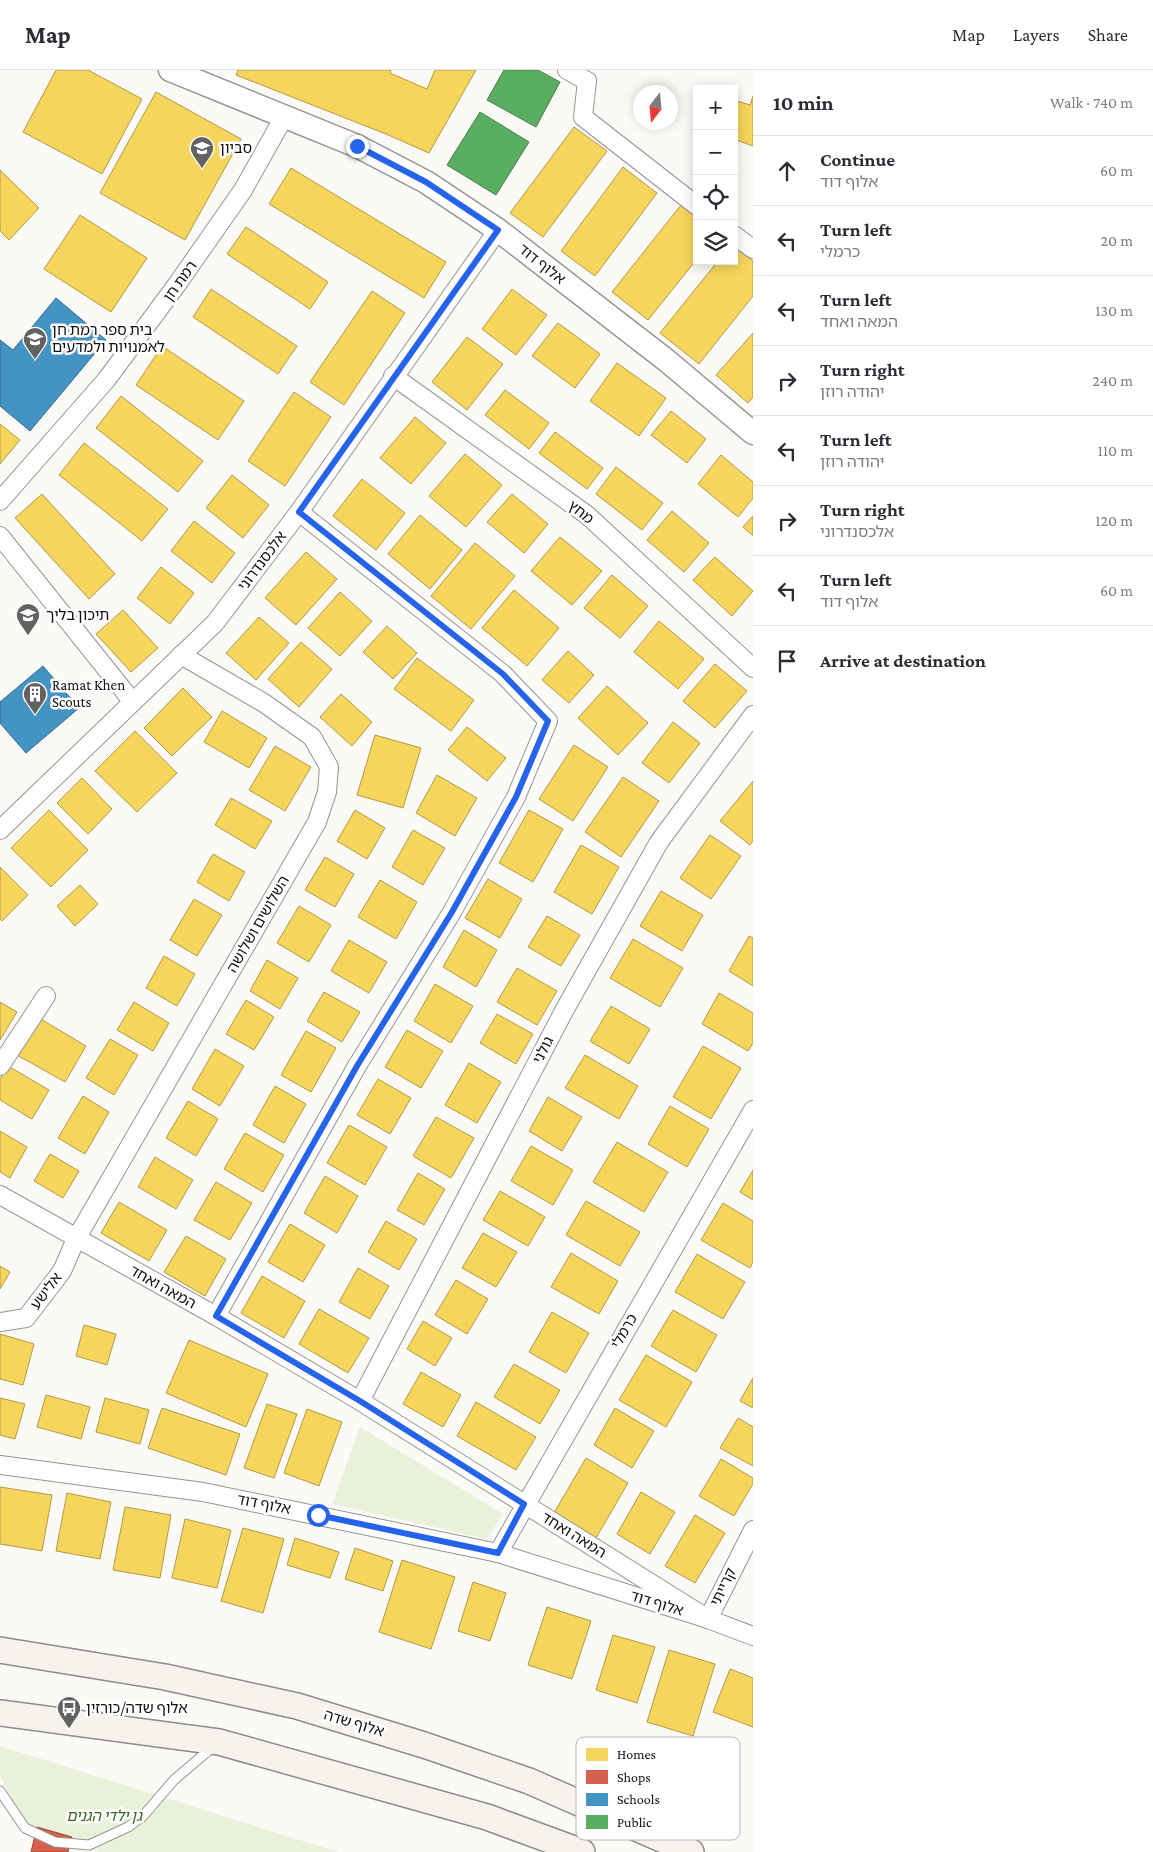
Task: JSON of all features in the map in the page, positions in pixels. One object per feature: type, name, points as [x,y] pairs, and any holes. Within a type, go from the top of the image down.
[{"type":"main road","name":"אלוף שדה","points":[[0,1650],[165,1677],[297,1706],[424,1745],[529,1781],[576,1802]]},
{"type":"main road","points":[[0,1713],[219,1742],[487,1817],[582,1852]]},
{"type":"main road","name":"אלוף שדה","points":[[664,1840],[691,1852]]},
{"type":"street","name":"אלוף דוד","points":[[170,70],[357,146],[426,182],[498,230],[666,360],[753,433]]},
{"type":"street","points":[[567,70],[590,75],[583,118],[693,203]]},
{"type":"street","name":"רמת חן","points":[[0,501],[106,379],[178,283],[243,190],[284,117]]},
{"type":"street","name":"אלכסנדרוני","points":[[0,830],[215,622],[299,512],[393,376],[498,230]]},
{"type":"street","points":[[738,238],[753,249]]},
{"type":"street","name":"מחץ","points":[[393,376],[587,515],[753,668]]},
{"type":"street","points":[[216,1316],[357,1066],[452,912],[516,797],[548,721],[503,674],[299,512]]},
{"type":"street","points":[[0,536],[132,701]]},
{"type":"street","name":"השלושים ושלושה","points":[[76,1239],[317,822],[327,792],[329,767],[312,737],[264,703],[181,655]]},
{"type":"street","name":"גולני","points":[[360,1401],[565,1009],[655,851],[753,715]]},
{"type":"street","points":[[0,1066],[46,996]]},
{"type":"street","name":"כרמלי","points":[[498,1553],[524,1504],[753,1110]]},
{"type":"street","name":"המאה ואחד","points":[[0,1195],[216,1316],[360,1401],[708,1619]]},
{"type":"street","name":"אלישע","points":[[0,1322],[26,1318],[62,1272],[76,1239]]},
{"type":"street","name":"אלוף דוד","points":[[0,1465],[203,1492],[498,1553],[708,1619],[753,1636]]},
{"type":"street","name":"קרייתי","points":[[708,1619],[753,1530]]},
{"type":"lane","points":[[0,1791],[25,1828],[55,1842],[89,1845],[128,1827],[143,1816],[174,1780],[219,1742]]},
{"type":"green space","points":[[360,1427],[503,1514],[487,1539],[332,1504]]},
{"type":"green space","name":"גן ילדי הגנים","points":[[0,1746],[338,1852],[100,1852],[25,1828],[0,1775]]},
{"type":"building: Homes","points":[[56,70],[88,70],[142,99],[102,174],[23,132]]},
{"type":"building: Homes","points":[[238,70],[391,70],[390,73],[427,89],[435,70],[476,70],[429,153],[386,134],[236,75]]},
{"type":"building: Homes","points":[[156,92],[241,139],[185,240],[100,193]]},
{"type":"building: Homes","points":[[753,96],[753,146],[738,140],[738,101],[750,105]]},
{"type":"building: Homes","points":[[574,127],[607,151],[543,237],[510,213]]},
{"type":"building: Homes","points":[[623,167],[657,193],[595,276],[561,251]]},
{"type":"building: Homes","points":[[291,168],[446,262],[424,298],[269,204]]},
{"type":"building: Homes","points":[[0,170],[39,208],[9,240],[0,231]]},
{"type":"building: Homes","points":[[681,205],[693,214],[693,264],[648,320],[612,292]]},
{"type":"building: Homes","points":[[80,215],[147,258],[111,312],[44,269]]},
{"type":"building: Homes","points":[[246,227],[328,282],[310,309],[227,254]]},
{"type":"building: Homes","points":[[738,250],[753,261],[753,296],[699,364],[660,333],[715,265],[738,265]]},
{"type":"building: Homes","points":[[211,289],[297,346],[278,374],[193,317]]},
{"type":"building: Homes","points":[[512,289],[547,315],[516,355],[482,329]]},
{"type":"building: Homes","points":[[372,291],[405,313],[344,405],[310,382]]},
{"type":"building: Homes","points":[[558,323],[600,354],[575,388],[532,356]]},
{"type":"building: Homes","points":[[753,333],[753,397],[748,403],[716,375]]},
{"type":"building: Homes","points":[[467,337],[503,364],[467,410],[432,382]]},
{"type":"building: Homes","points":[[162,346],[244,401],[218,440],[136,385]]},
{"type":"building: Homes","points":[[617,363],[666,398],[639,436],[590,401]]},
{"type":"building: Homes","points":[[505,390],[549,423],[529,449],[485,415]]},
{"type":"building: Homes","points":[[294,392],[331,417],[285,486],[248,461]]},
{"type":"building: Homes","points":[[121,396],[203,461],[178,492],[96,428]]},
{"type":"building: Homes","points":[[671,411],[706,439],[687,463],[651,435]]},
{"type":"building: Homes","points":[[415,417],[446,443],[411,484],[380,458]]},
{"type":"building: Homes","points":[[0,424],[20,440],[0,464]]},
{"type":"building: Homes","points":[[555,432],[603,468],[587,489],[539,453]]},
{"type":"building: Homes","points":[[84,443],[168,509],[142,541],[59,475]]},
{"type":"building: Homes","points":[[465,454],[502,485],[466,527],[429,496]]},
{"type":"building: Homes","points":[[721,455],[753,482],[753,498],[738,517],[698,484]]},
{"type":"building: Homes","points":[[616,467],[663,503],[642,530],[596,494]]},
{"type":"building: Homes","points":[[232,475],[269,505],[243,538],[206,508]]},
{"type":"building: Homes","points":[[362,479],[405,513],[376,550],[333,516]]},
{"type":"building: Homes","points":[[42,494],[115,574],[89,599],[15,518]]},
{"type":"building: Homes","points":[[512,494],[548,524],[524,553],[487,522]]},
{"type":"building: Homes","points":[[672,511],[709,543],[684,572],[647,540]]},
{"type":"building: Homes","points":[[420,515],[462,550],[430,589],[388,554]]},
{"type":"building: Homes","points":[[753,516],[753,536],[743,527]]},
{"type":"building: Homes","points":[[194,521],[235,553],[212,583],[171,551]]},
{"type":"building: Homes","points":[[560,537],[602,571],[572,605],[531,571]]},
{"type":"building: Homes","points":[[475,543],[515,576],[471,629],[431,596]]},
{"type":"building: Homes","points":[[306,552],[337,579],[296,625],[265,598]]},
{"type":"building: Homes","points":[[715,557],[753,591],[732,616],[693,580]]},
{"type":"building: Homes","points":[[161,567],[194,593],[170,624],[137,598]]},
{"type":"building: Homes","points":[[612,575],[648,606],[620,638],[584,608]]},
{"type":"building: Homes","points":[[514,590],[559,628],[527,666],[482,628]]},
{"type":"building: Homes","points":[[340,592],[372,621],[340,656],[308,628]]},
{"type":"building: Homes","points":[[123,610],[158,648],[131,672],[96,634]]},
{"type":"building: Homes","points":[[259,617],[289,643],[256,680],[226,653]]},
{"type":"building: Homes","points":[[659,621],[704,659],[678,689],[634,652]]},
{"type":"building: Homes","points":[[387,626],[417,653],[393,679],[363,652]]},
{"type":"building: Homes","points":[[301,642],[332,669],[299,707],[268,679]]},
{"type":"building: Homes","points":[[568,651],[594,675],[569,703],[542,680]]},
{"type":"building: Homes","points":[[417,658],[474,700],[451,731],[394,689]]},
{"type":"building: Homes","points":[[715,664],[747,691],[715,728],[683,701]]},
{"type":"building: Homes","points":[[607,686],[648,723],[618,755],[578,718]]},
{"type":"building: Homes","points":[[183,688],[212,717],[172,756],[144,728]]},
{"type":"building: Homes","points":[[341,694],[372,722],[352,746],[320,717]]},
{"type":"building: Homes","points":[[222,711],[267,738],[249,768],[204,742]]},
{"type":"building: Homes","points":[[673,722],[700,743],[669,783],[642,763]]},
{"type":"building: Homes","points":[[467,727],[506,758],[487,781],[448,750]]},
{"type":"building: Homes","points":[[135,731],[177,773],[137,812],[95,771]]},
{"type":"building: Homes","points":[[375,735],[421,748],[403,808],[357,795]]},
{"type":"building: Homes","points":[[574,745],[608,767],[573,821],[539,799]]},
{"type":"building: Homes","points":[[275,746],[311,767],[285,811],[249,790]]},
{"type":"building: Homes","points":[[437,775],[477,798],[455,836],[416,813]]},
{"type":"building: Homes","points":[[623,777],[659,801],[621,857],[585,832]]},
{"type":"building: Homes","points":[[82,778],[112,809],[88,834],[57,803]]},
{"type":"building: Homes","points":[[753,781],[753,841],[750,845],[720,821]]},
{"type":"building: Homes","points":[[231,798],[272,821],[255,849],[215,825]]},
{"type":"building: Homes","points":[[49,810],[88,850],[51,887],[11,848]]},
{"type":"building: Homes","points":[[355,810],[385,828],[367,859],[337,841]]},
{"type":"building: Homes","points":[[529,810],[563,829],[533,882],[499,863]]},
{"type":"building: Homes","points":[[413,830],[445,848],[423,885],[392,867]]},
{"type":"building: Homes","points":[[710,835],[741,856],[711,899],[680,878]]},
{"type":"building: Homes","points":[[581,845],[619,867],[592,914],[554,892]]},
{"type":"building: Homes","points":[[213,854],[245,872],[229,901],[197,882]]},
{"type":"building: Homes","points":[[325,857],[354,874],[335,907],[305,890]]},
{"type":"building: Homes","points":[[0,867],[28,895],[2,921],[0,919]]},
{"type":"building: Homes","points":[[488,879],[522,899],[500,938],[465,918]]},
{"type":"building: Homes","points":[[380,880],[417,902],[396,939],[358,917]]},
{"type":"building: Homes","points":[[80,885],[98,904],[75,926],[57,906]]},
{"type":"building: Homes","points":[[661,891],[703,915],[682,951],[640,926]]},
{"type":"building: Homes","points":[[194,899],[222,915],[197,956],[170,940]]},
{"type":"building: Homes","points":[[299,906],[331,925],[309,962],[277,943]]},
{"type":"building: Homes","points":[[547,916],[580,935],[561,966],[528,947]]},
{"type":"building: Homes","points":[[464,930],[497,950],[476,987],[443,967]]},
{"type":"building: Homes","points":[[749,936],[753,938],[753,986],[729,971]]},
{"type":"building: Homes","points":[[633,939],[683,968],[660,1007],[610,978]]},
{"type":"building: Homes","points":[[349,940],[387,962],[369,993],[331,971]]},
{"type":"building: Homes","points":[[164,956],[195,974],[177,1006],[146,988]]},
{"type":"building: Homes","points":[[267,960],[298,978],[280,1009],[250,991]]},
{"type":"building: Homes","points":[[517,968],[557,991],[537,1025],[497,1002]]},
{"type":"building: Homes","points":[[435,984],[473,1006],[451,1043],[414,1021]]},
{"type":"building: Homes","points":[[324,992],[360,1012],[342,1042],[307,1021]]},
{"type":"building: Homes","points":[[719,993],[753,1013],[753,1043],[748,1051],[702,1024]]},
{"type":"building: Homes","points":[[246,1000],[274,1017],[254,1050],[226,1034]]},
{"type":"building: Homes","points":[[0,1002],[17,1012],[0,1040]]},
{"type":"building: Homes","points":[[134,1002],[169,1023],[153,1051],[117,1030]]},
{"type":"building: Homes","points":[[611,1006],[650,1029],[629,1064],[590,1041]]},
{"type":"building: Homes","points":[[497,1014],[533,1034],[516,1064],[480,1043]]},
{"type":"building: Homes","points":[[39,1018],[86,1046],[65,1082],[17,1055]]},
{"type":"building: Homes","points":[[407,1030],[443,1051],[421,1088],[385,1067]]},
{"type":"building: Homes","points":[[306,1031],[336,1048],[311,1092],[281,1075]]},
{"type":"building: Homes","points":[[110,1039],[138,1055],[114,1095],[86,1078]]},
{"type":"building: Homes","points":[[703,1046],[741,1068],[711,1119],[673,1097]]},
{"type":"building: Homes","points":[[215,1049],[244,1066],[220,1106],[192,1089]]},
{"type":"building: Homes","points":[[585,1055],[638,1086],[619,1119],[565,1088]]},
{"type":"building: Homes","points":[[469,1063],[501,1082],[477,1123],[445,1105]]},
{"type":"building: Homes","points":[[8,1066],[49,1090],[32,1119],[0,1100],[0,1079]]},
{"type":"building: Homes","points":[[378,1079],[411,1098],[390,1134],[357,1115]]},
{"type":"building: Homes","points":[[275,1086],[306,1104],[284,1143],[253,1125]]},
{"type":"building: Homes","points":[[83,1096],[109,1112],[85,1154],[58,1138]]},
{"type":"building: Homes","points":[[548,1097],[582,1117],[562,1151],[529,1131]]},
{"type":"building: Homes","points":[[188,1101],[218,1119],[196,1156],[166,1138]]},
{"type":"building: Homes","points":[[670,1106],[709,1129],[687,1167],[648,1144]]},
{"type":"building: Homes","points":[[436,1117],[474,1138],[451,1178],[413,1156]]},
{"type":"building: Homes","points":[[349,1125],[387,1147],[365,1185],[327,1163]]},
{"type":"building: Homes","points":[[0,1131],[27,1147],[10,1178],[0,1172]]},
{"type":"building: Homes","points":[[245,1133],[284,1155],[263,1192],[224,1169]]},
{"type":"building: Homes","points":[[617,1142],[668,1172],[644,1212],[593,1182]]},
{"type":"building: Homes","points":[[531,1146],[573,1170],[553,1205],[511,1181]]},
{"type":"building: Homes","points":[[50,1154],[79,1171],[63,1198],[34,1181]]},
{"type":"building: Homes","points":[[155,1157],[193,1180],[176,1209],[138,1187]]},
{"type":"building: Homes","points":[[753,1170],[753,1200],[740,1192]]},
{"type":"building: Homes","points":[[418,1173],[445,1189],[424,1225],[397,1210]]},
{"type":"building: Homes","points":[[325,1176],[358,1196],[337,1233],[304,1213]]},
{"type":"building: Homes","points":[[216,1182],[252,1203],[230,1240],[194,1220]]},
{"type":"building: Homes","points":[[500,1191],[545,1217],[528,1246],[483,1220]]},
{"type":"building: Homes","points":[[586,1201],[640,1232],[620,1266],[566,1235]]},
{"type":"building: Homes","points":[[119,1202],[167,1230],[149,1261],[101,1233]]},
{"type":"building: Homes","points":[[723,1203],[753,1221],[753,1262],[750,1268],[701,1240]]},
{"type":"building: Homes","points":[[386,1221],[417,1239],[399,1270],[368,1252]]},
{"type":"building: Homes","points":[[290,1224],[325,1245],[303,1282],[268,1262]]},
{"type":"building: Homes","points":[[483,1233],[517,1252],[496,1287],[462,1268]]},
{"type":"building: Homes","points":[[186,1236],[226,1259],[205,1296],[164,1272]]},
{"type":"building: Homes","points":[[571,1253],[618,1281],[599,1314],[551,1287]]},
{"type":"building: Homes","points":[[697,1254],[745,1282],[723,1319],[675,1292]]},
{"type":"building: Homes","points":[[0,1266],[10,1272],[0,1289]]},
{"type":"building: Homes","points":[[358,1268],[389,1286],[370,1319],[339,1302]]},
{"type":"building: Homes","points":[[262,1276],[305,1301],[284,1338],[241,1313]]},
{"type":"building: Homes","points":[[456,1280],[488,1299],[467,1334],[435,1315]]},
{"type":"building: Homes","points":[[319,1309],[369,1338],[348,1373],[299,1344]]},
{"type":"building: Homes","points":[[673,1310],[717,1335],[696,1372],[651,1346]]},
{"type":"building: Homes","points":[[552,1312],[589,1333],[566,1373],[529,1352]]},
{"type":"building: Homes","points":[[423,1321],[452,1338],[435,1366],[407,1349]]},
{"type":"building: Homes","points":[[84,1325],[116,1334],[107,1365],[76,1356]]},
{"type":"building: Homes","points":[[0,1334],[34,1344],[23,1385],[0,1379]]},
{"type":"building: Homes","points":[[189,1340],[268,1374],[246,1427],[166,1393]]},
{"type":"building: Homes","points":[[646,1355],[692,1382],[666,1427],[619,1400]]},
{"type":"building: Homes","points":[[514,1364],[560,1390],[540,1424],[494,1397]]},
{"type":"building: Homes","points":[[421,1372],[461,1395],[443,1427],[403,1404]]},
{"type":"building: Homes","points":[[753,1378],[753,1408],[740,1401]]},
{"type":"building: Homes","points":[[46,1395],[90,1407],[81,1439],[37,1427]]},
{"type":"building: Homes","points":[[0,1398],[25,1404],[15,1439],[0,1435]]},
{"type":"building: Homes","points":[[105,1398],[149,1410],[140,1444],[96,1432]]},
{"type":"building: Homes","points":[[476,1402],[536,1437],[516,1470],[457,1436]]},
{"type":"building: Homes","points":[[267,1404],[297,1414],[274,1478],[244,1468]]},
{"type":"building: Homes","points":[[162,1408],[240,1434],[226,1475],[148,1448]]},
{"type":"building: Homes","points":[[615,1408],[654,1431],[632,1468],[594,1445]]},
{"type":"building: Homes","points":[[307,1409],[342,1422],[319,1486],[284,1473]]},
{"type":"building: Homes","points":[[738,1418],[753,1427],[753,1466],[720,1448]]},
{"type":"building: Homes","points":[[586,1458],[628,1483],[596,1538],[554,1513]]},
{"type":"building: Homes","points":[[721,1459],[753,1478],[753,1484],[734,1516],[699,1496]]},
{"type":"building: Homes","points":[[0,1487],[52,1495],[42,1551],[0,1544]]},
{"type":"building: Homes","points":[[641,1492],[675,1512],[650,1554],[617,1534]]},
{"type":"building: Homes","points":[[67,1493],[111,1502],[100,1559],[56,1551]]},
{"type":"building: Homes","points":[[125,1507],[171,1515],[160,1578],[113,1570]]},
{"type":"building: Homes","points":[[695,1515],[725,1533],[695,1583],[665,1566]]},
{"type":"building: Homes","points":[[185,1519],[231,1530],[217,1588],[172,1578]]},
{"type":"building: Homes","points":[[243,1528],[284,1539],[263,1613],[221,1601]]},
{"type":"building: Homes","points":[[295,1538],[339,1552],[330,1578],[287,1565]]},
{"type":"building: Homes","points":[[355,1548],[393,1561],[383,1591],[345,1579]]},
{"type":"building: Homes","points":[[402,1560],[455,1577],[431,1649],[379,1632]]},
{"type":"building: Homes","points":[[473,1582],[506,1593],[490,1641],[458,1631]]},
{"type":"building: Homes","points":[[547,1607],[591,1621],[572,1679],[528,1665]]},
{"type":"building: Homes","points":[[613,1635],[655,1647],[637,1703],[596,1690]]},
{"type":"building: Homes","points":[[669,1650],[715,1664],[693,1736],[647,1722]]},
{"type":"building: Homes","points":[[730,1669],[753,1678],[753,1727],[713,1712]]},
{"type":"building: Shops","points":[[37,1827],[72,1837],[68,1852],[31,1852]]},
{"type":"building: Schools","points":[[56,298],[106,340],[30,431],[0,406],[0,340],[13,350]]},
{"type":"building: Schools","name":"Ramat Khen Scouts","points":[[43,666],[79,708],[26,753],[0,723],[0,702]]},
{"type":"building: Public","points":[[504,70],[538,70],[560,82],[536,127],[487,100]]},
{"type":"building: Public","points":[[480,112],[529,142],[496,195],[447,165]]},
{"type":"place","name":"סביון","points":[[202,169]]},
{"type":"place","name":"בית ספר רמת חן לאמנויות ולמדעים","points":[[35,360]]},
{"type":"place","name":"תיכון בליך","points":[[28,636]]},
{"type":"place","name":"Ramat Khen Scouts","points":[[35,715]]},
{"type":"place","name":"אלוף שדה/כורזין","points":[[69,1729]]},
{"type":"route","points":[[318,1515],[498,1553],[524,1504],[360,1401],[216,1316],[357,1066],[452,912],[516,797],[548,721],[503,674],[299,512],[393,376],[498,230],[426,182],[357,146]]}]
